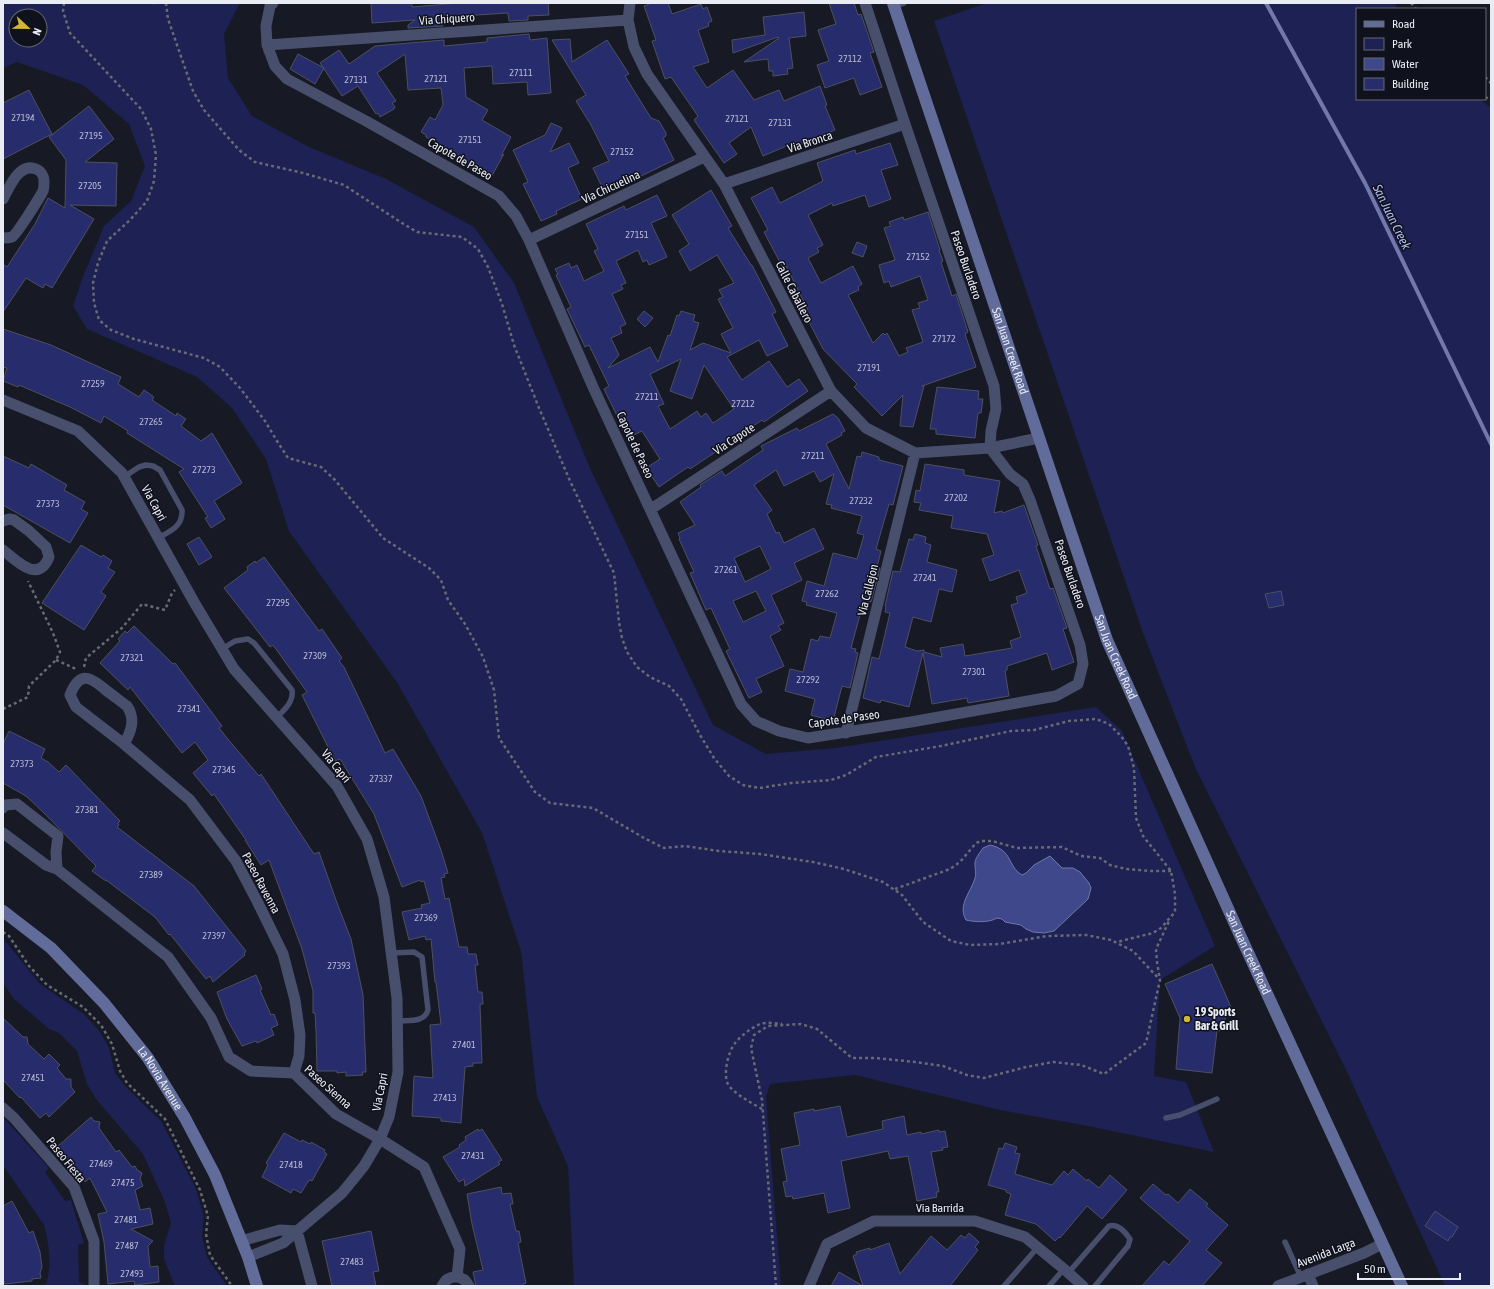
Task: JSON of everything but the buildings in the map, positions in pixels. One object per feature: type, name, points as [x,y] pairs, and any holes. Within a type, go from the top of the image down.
[{"type":"main road","name":"San Juan Creek Road","points":[[897,4],[1106,640],[1402,1286]]},
{"type":"main road","name":"La Novia Avenue","points":[[3,911],[51,948],[104,1003],[148,1058],[185,1118],[215,1175],[248,1257],[257,1286]]},
{"type":"street","name":"Capote de Paseo","points":[[273,3],[270,6],[266,26],[267,45],[275,66],[287,79],[366,121],[499,196],[516,216],[529,240],[593,387],[741,704],[756,721],[779,731],[808,738],[846,733],[1056,696]]},
{"type":"street","name":"Calle Caballero","points":[[630,3],[628,20],[634,46],[647,74],[724,184],[831,391],[866,428],[915,453]]},
{"type":"street","name":"Paseo Burladero","points":[[865,3],[994,386],[996,409],[991,431],[990,448],[1010,474],[1023,484],[1033,507],[1080,645],[1084,664],[1078,684],[1056,696]]},
{"type":"street","name":"Via Chiquero","points":[[267,45],[628,20]]},
{"type":"street","name":"Via Bronca","points":[[724,184],[905,124]]},
{"type":"street","name":"Via Chicuelina","points":[[529,240],[704,157]]},
{"type":"street","points":[[3,199],[18,174],[23,170],[28,168],[37,169],[43,176],[43,190],[16,233],[10,238],[3,238]]},
{"type":"street","name":"Via Capote","points":[[651,509],[831,391]]},
{"type":"street","name":"Via Capri","points":[[3,400],[78,431],[122,473],[184,584],[234,669],[337,786],[367,839],[384,896],[397,998],[398,1072],[389,1117],[380,1139],[364,1166],[342,1193],[283,1243],[248,1257]]},
{"type":"street","points":[[915,453],[990,448],[1039,438]]},
{"type":"street","name":"Via Callejon","points":[[846,733],[915,453]]},
{"type":"street","points":[[3,521],[9,519],[17,522],[43,544],[48,550],[50,557],[42,568],[38,570],[28,569],[3,550]]},
{"type":"street","name":"Paseo Ravenna","points":[[124,744],[129,736],[131,728],[131,712],[127,706],[94,679],[86,678],[80,680],[72,689],[70,695],[76,707],[124,744],[190,800],[236,861],[283,954],[295,1000],[300,1035],[299,1056],[294,1073]]},
{"type":"street","points":[[3,808],[4,805],[17,804],[58,836],[56,852],[57,869]]},
{"type":"street","name":"Paseo Sienna","points":[[3,833],[46,865],[57,869],[168,957],[211,1018],[228,1057],[251,1071],[294,1073],[336,1114],[380,1139],[424,1167],[460,1249],[457,1277]]},
{"type":"street","name":"Paseo Fiesta","points":[[3,1108],[14,1118],[74,1187],[94,1241],[94,1286]]},
{"type":"street","name":"Via Barrida","points":[[809,1286],[827,1244],[874,1221],[975,1221],[1025,1237],[1038,1246],[1083,1286]]},
{"type":"street","points":[[241,1241],[280,1230],[297,1231],[312,1286]]},
{"type":"street","name":"Avenida Larga","points":[[1278,1286],[1364,1253],[1382,1244]]},
{"type":"street","points":[[1304,1276],[1313,1286]]},
{"type":"street","points":[[442,1286],[446,1280],[457,1277],[462,1278],[467,1282],[468,1286]]},
{"type":"lane","points":[[124,477],[139,467],[146,465],[153,466],[160,470],[182,510],[182,516],[181,522],[176,528],[158,538]]},
{"type":"lane","points":[[222,649],[235,641],[248,640],[254,643],[292,690],[293,695],[291,701],[277,718]]},
{"type":"lane","points":[[391,953],[414,952],[422,957],[428,1010],[422,1019],[397,1021]]},
{"type":"lane","points":[[1166,1118],[1180,1115],[1217,1099]]},
{"type":"lane","points":[[1049,1286],[1066,1271],[1109,1226],[1114,1224],[1130,1239],[1128,1246],[1095,1286]]},
{"type":"lane","points":[[1285,1242],[1304,1276]]},
{"type":"lane","points":[[1004,1286],[1038,1246]]},
{"type":"path","points":[[64,3],[63,11],[70,32],[141,109],[151,129],[156,155],[154,181],[147,201],[130,220],[107,241],[98,262],[93,283],[93,290],[94,303],[99,320],[111,330],[177,352],[204,358],[220,367],[240,388],[266,421],[288,458],[321,466],[335,480],[383,538],[429,568],[441,580],[448,600],[465,624],[485,664],[494,690],[498,738],[535,792],[550,803],[593,808],[664,848],[685,846],[719,851],[760,854],[813,862],[844,869],[883,882],[902,895],[922,922],[951,941],[970,945],[1000,944],[1047,936],[1086,935],[1112,940],[1133,951],[1160,980]]},
{"type":"path","points":[[166,3],[168,19],[194,91],[204,110],[239,150],[255,162],[344,185],[417,232],[462,237],[478,249],[488,267],[502,304],[514,345],[539,408],[570,481],[614,573],[619,622],[622,638],[628,652],[638,667],[650,677],[669,686],[681,700],[714,758],[728,776],[743,785],[760,788],[791,783],[831,780],[846,775],[876,757],[941,746],[1011,731],[1034,730],[1069,721],[1096,719],[1109,724],[1121,736],[1128,746],[1134,768],[1136,818],[1143,836],[1171,871],[1175,894],[1174,912],[1156,949],[1160,980],[1146,1043],[1104,1074],[1081,1065],[1053,1062],[1026,1067],[984,1078],[967,1075],[943,1066],[876,1058],[852,1058],[816,1029],[801,1024],[762,1023],[749,1030],[735,1043],[727,1061],[726,1073],[728,1085],[741,1097],[762,1109]]},
{"type":"path","points":[[3,709],[28,697],[29,686],[56,660],[60,652],[53,633],[26,576],[28,569]]},
{"type":"path","points":[[56,660],[83,671],[86,658],[122,628],[142,604],[165,610],[172,593],[184,584]]},
{"type":"path","points":[[894,889],[950,869],[960,862],[976,843],[992,841],[1017,848],[1062,847],[1081,856],[1100,858],[1110,865],[1126,870],[1171,871]]},
{"type":"path","points":[[1116,942],[1153,933],[1161,928],[1174,912]]},
{"type":"path","points":[[3,932],[9,936],[29,966],[47,985],[82,1007],[101,1025],[112,1044],[120,1071],[127,1083],[165,1119],[200,1190],[208,1216],[206,1234],[210,1255],[232,1286]]},
{"type":"path","points":[[776,1286],[762,1100],[751,1048],[754,1035],[768,1026],[801,1024]]},
{"type":"green space","points":[[3,3],[240,3],[224,34],[228,78],[252,116],[307,146],[386,179],[474,227],[514,283],[589,466],[713,725],[766,754],[835,748],[1096,707],[1122,731],[1215,946],[1160,980],[1154,1076],[1186,1082],[1214,1152],[1083,1125],[1000,1110],[855,1075],[770,1084],[766,1097],[781,1286],[574,1286],[568,1166],[537,1097],[521,951],[482,833],[398,684],[289,531],[266,459],[232,408],[197,377],[87,329],[73,306],[82,279],[104,226],[131,201],[145,166],[129,124],[83,85],[17,62],[3,68]]},
{"type":"green space","points":[[987,3],[1395,3],[1398,8],[1356,8],[1356,100],[1481,100],[1491,108],[1491,1286],[1445,1286],[1348,1074],[1195,767],[1143,633],[934,21]]},
{"type":"green space","points":[[3,940],[40,984],[84,1014],[100,1032],[109,1048],[115,1073],[127,1088],[161,1121],[196,1189],[204,1216],[202,1235],[207,1257],[227,1286],[175,1286],[164,1259],[164,1245],[171,1223],[165,1202],[143,1154],[96,1099],[87,1084],[77,1051],[59,1033],[49,1029],[14,999],[3,983]]},
{"type":"green space","points":[[3,1117],[49,1168],[45,1172],[65,1201],[71,1200],[84,1243],[78,1245],[79,1282],[85,1284],[84,1286],[35,1286],[46,1284],[48,1277],[49,1254],[47,1239],[44,1225],[3,1165]]},
{"type":"water","points":[[990,845],[1003,851],[1017,871],[1022,875],[1034,865],[1050,856],[1062,868],[1073,868],[1080,872],[1089,883],[1091,888],[1088,899],[1054,931],[1044,933],[1033,932],[1021,925],[1005,922],[1002,919],[997,918],[994,920],[977,922],[966,920],[963,910],[965,900],[976,875],[975,861],[983,848]]},
{"type":"waterway","name":"San Juan Creek","points":[[1266,3],[1365,183],[1491,444]]},
{"type":"place","name":"19 Sports Bar & Grill","points":[[1187,1019]]}]
